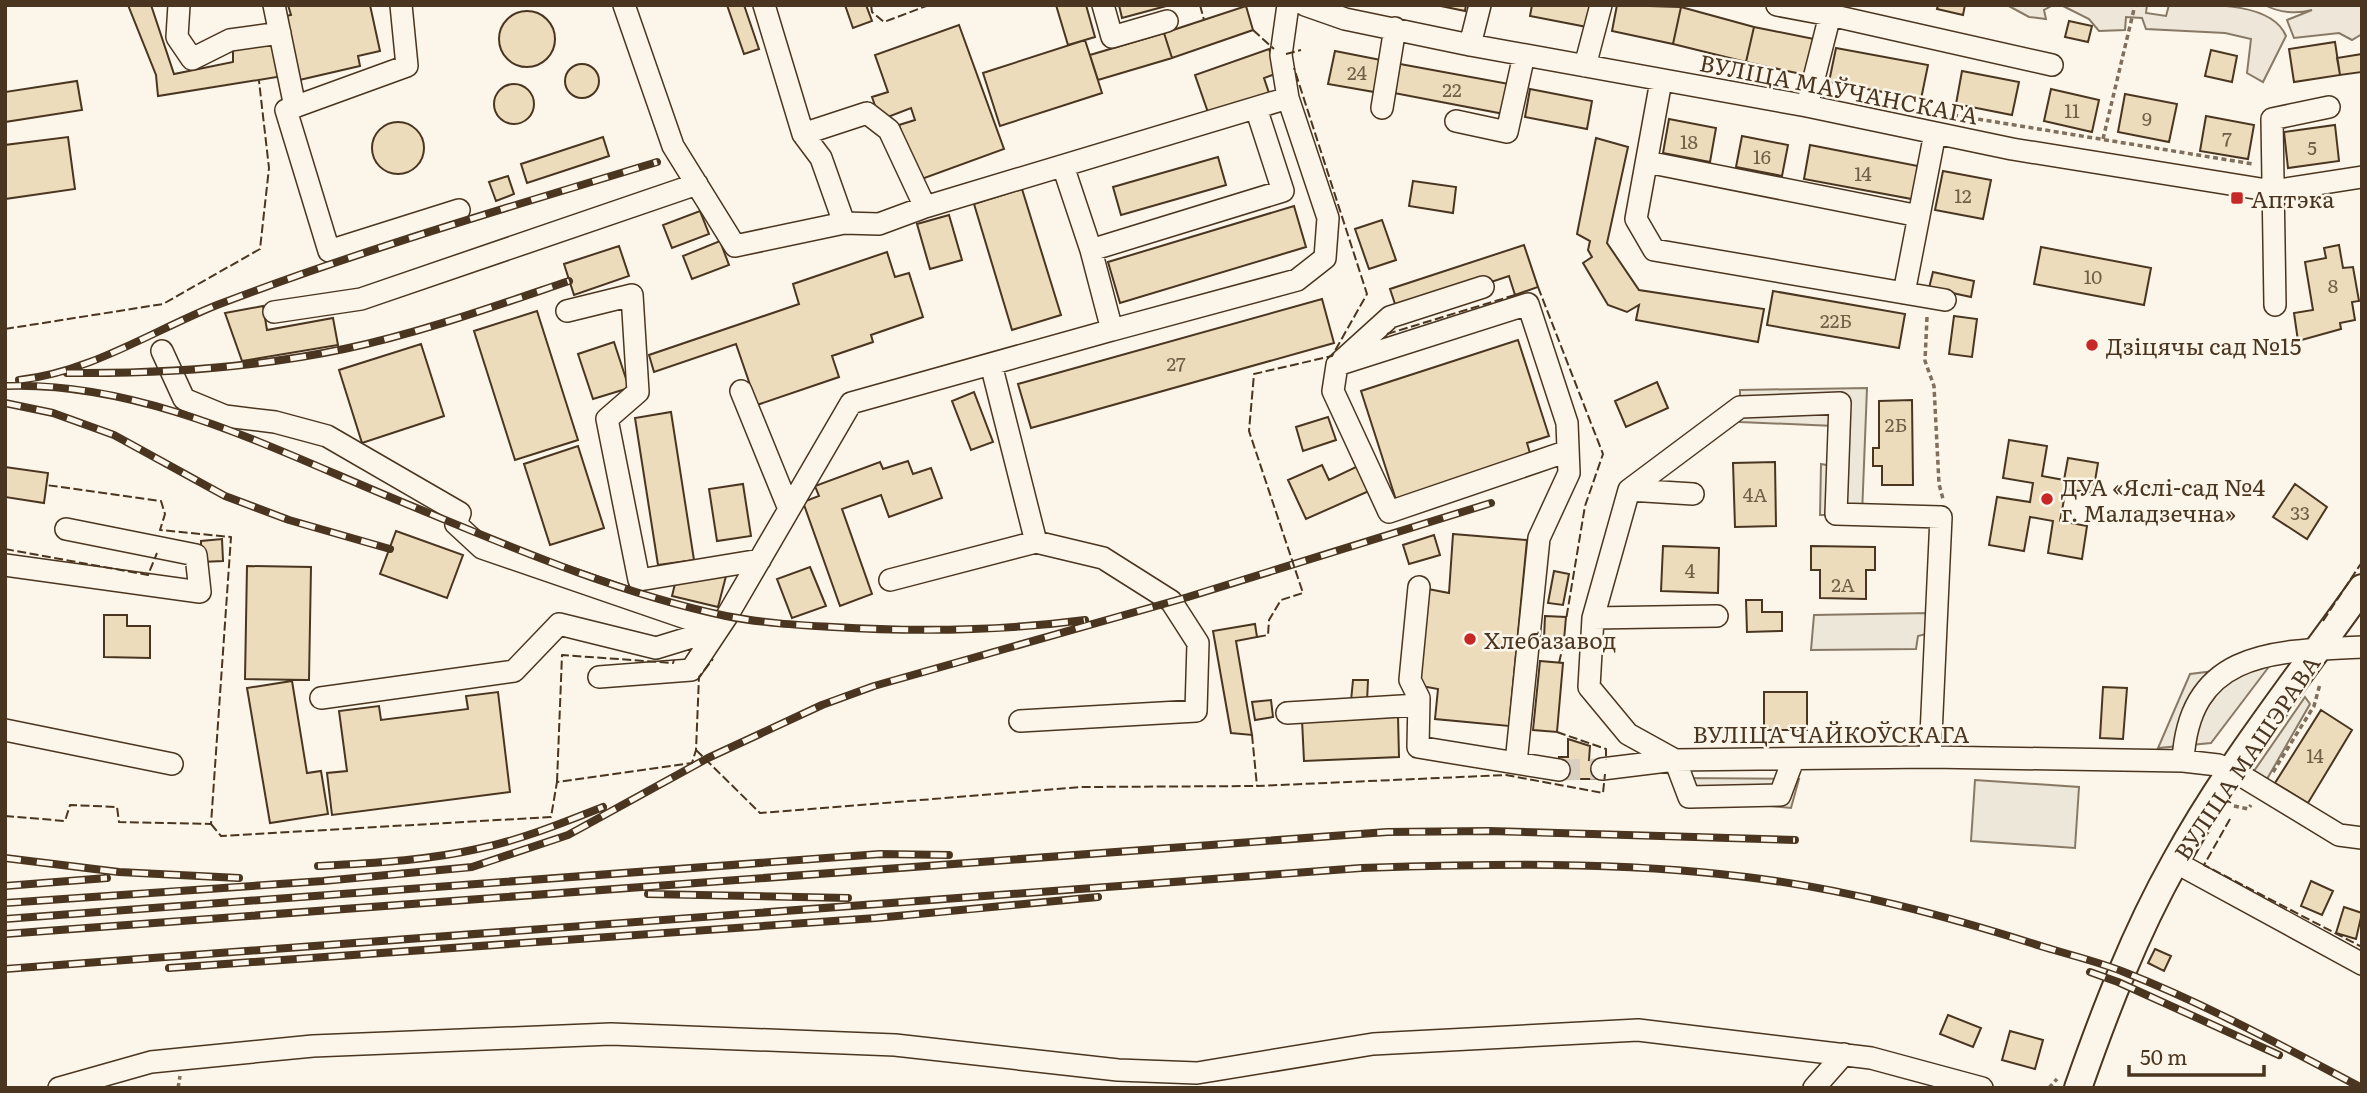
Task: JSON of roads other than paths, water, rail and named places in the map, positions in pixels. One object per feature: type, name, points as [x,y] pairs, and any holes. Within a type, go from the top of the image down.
[{"type":"main road","name":"ВУЛІЦА МАШЭРАВА","points":[[2078,1088],[2133,947],[2175,862],[2232,770],[2362,589]]},
{"type":"street","points":[[179,5],[177,37],[192,60],[230,40],[280,33]]},
{"type":"street","points":[[274,5],[295,107]]},
{"type":"street","points":[[401,5],[407,66],[286,110],[328,251],[459,211]]},
{"type":"street","points":[[624,5],[673,146],[735,246],[844,223],[879,223],[1288,98]]},
{"type":"street","points":[[764,5],[803,134],[821,158],[844,223]]},
{"type":"street","points":[[1103,5],[1112,37],[1167,21]]},
{"type":"street","points":[[1470,45],[1480,5]]},
{"type":"street","points":[[1585,66],[1601,5]]},
{"type":"street","points":[[1777,5],[2052,65]]},
{"type":"street","points":[[599,677],[691,670],[719,629],[851,403],[1297,280],[1325,258],[1328,218],[1288,98],[1281,55],[1301,6]]},
{"type":"street","name":"ВУЛІЦА МАЎЧАНСКАГА","points":[[1301,6],[1345,19],[1470,45],[1807,106],[2012,149],[2273,191],[2362,177]]},
{"type":"street","points":[[1807,106],[1830,15]]},
{"type":"street","points":[[1382,108],[1395,28]]},
{"type":"street","points":[[1456,121],[1507,132],[1524,55]]},
{"type":"street","points":[[1661,81],[1636,219],[1654,250],[1937,298]]},
{"type":"street","points":[[2275,305],[2272,119],[2329,107]]},
{"type":"street","points":[[1091,250],[1283,191],[1256,108]]},
{"type":"street","points":[[803,134],[867,113],[889,130],[925,207]]},
{"type":"street","points":[[1903,293],[1935,133]]},
{"type":"street","points":[[1647,162],[1919,216]]},
{"type":"street","points":[[1063,166],[1091,250],[1112,330]]},
{"type":"street","points":[[274,312],[361,299],[697,184]]},
{"type":"street","points":[[1483,287],[1390,317],[1338,365],[1333,391],[1389,513],[1568,451]]},
{"type":"street","points":[[567,311],[632,295],[638,392],[607,419],[639,580],[760,560]]},
{"type":"street","points":[[1338,365],[1528,304],[1567,423],[1569,473],[1539,538],[1516,763]]},
{"type":"street","points":[[162,351],[184,399],[225,416],[275,422],[327,436],[460,513],[456,524],[482,548],[719,629]]},
{"type":"street","points":[[991,364],[1036,542]]},
{"type":"street","points":[[741,391],[789,509]]},
{"type":"street","points":[[1629,490],[1740,407],[1840,403],[1836,514],[1941,517],[1930,757]]},
{"type":"street","points":[[1629,490],[1693,494]]},
{"type":"street","name":"ВУЛІЦА ЧАЙКОЎСКАГА","points":[[1629,490],[1593,618],[1589,687],[1628,734],[1675,760],[1930,757],[2183,761],[2218,765],[2232,770],[2339,835],[2362,838]]},
{"type":"street","points":[[5,565],[200,592],[196,555],[65,529]]},
{"type":"street","points":[[890,580],[1036,542],[1103,558],[1171,601],[1198,643],[1196,711],[1020,721]]},
{"type":"street","points":[[1419,587],[1410,680],[1419,698],[1418,747],[1559,770]]},
{"type":"street","points":[[1593,618],[1717,617]]},
{"type":"street","points":[[321,698],[514,671],[559,625],[656,648],[719,629]]},
{"type":"street","points":[[2183,761],[2184,731],[2204,690],[2235,664],[2284,653],[2362,647]]},
{"type":"street","points":[[1287,713],[1419,705]]},
{"type":"street","points":[[5,730],[172,764]]},
{"type":"street","points":[[1602,769],[1675,760],[1689,797],[1780,795],[1793,760]]},
{"type":"street","points":[[2175,862],[2362,964]]},
{"type":"street","points":[[59,1088],[151,1062],[313,1046],[611,1034],[895,1045],[1118,1070],[1197,1073],[1228,1079],[1307,1052],[1373,1044],[1638,1030],[1871,1058],[1982,1088]]},
{"type":"street","points":[[1814,1088],[1844,1054]]},
{"type":"tunnel","points":[[1559,770],[1602,769]]},
{"type":"railway","points":[[19,380],[46,376],[96,360],[217,305],[326,266],[657,162]]},
{"type":"railway","points":[[67,373],[206,368],[310,356],[429,327],[569,281]]},
{"type":"railway","points":[[5,386],[56,387],[157,406],[255,440],[559,566],[642,594],[726,616],[793,624],[896,630],[959,630],[1085,620]]},
{"type":"railway","points":[[5,403],[53,413],[114,435],[225,496],[289,520],[390,549]]},
{"type":"railway","points":[[5,903],[323,881],[472,867],[568,835],[708,758],[822,705],[874,686],[1188,597],[1491,503]]},
{"type":"railway","points":[[318,866],[417,859],[477,849],[525,836],[603,807]]},
{"type":"railway","points":[[5,934],[1387,832],[1489,831],[1795,840]]},
{"type":"railway","points":[[5,919],[880,854],[949,855]]},
{"type":"railway","points":[[5,858],[119,872],[239,878]]},
{"type":"railway","points":[[5,969],[1361,868],[1505,865],[1650,868],[1784,882],[1859,896],[1971,925],[2095,962],[2155,984],[2215,1012],[2362,1088]]},
{"type":"railway","points":[[5,886],[107,878]]},
{"type":"railway","points":[[648,894],[848,898]]},
{"type":"railway","points":[[169,968],[876,918],[1098,897]]},
{"type":"railway","points":[[2090,972],[2118,982],[2279,1055]]},
{"type":"place","name":"Аптэка","points":[[2237,198]]},
{"type":"place","name":"Дзіцячы сад №15","points":[[2092,345]]},
{"type":"place","name":"ДУА «Яслі-сад №4 г. Маладзечна»","points":[[2047,499]]},
{"type":"place","name":"Хлебазавод","points":[[1470,639]]}]
